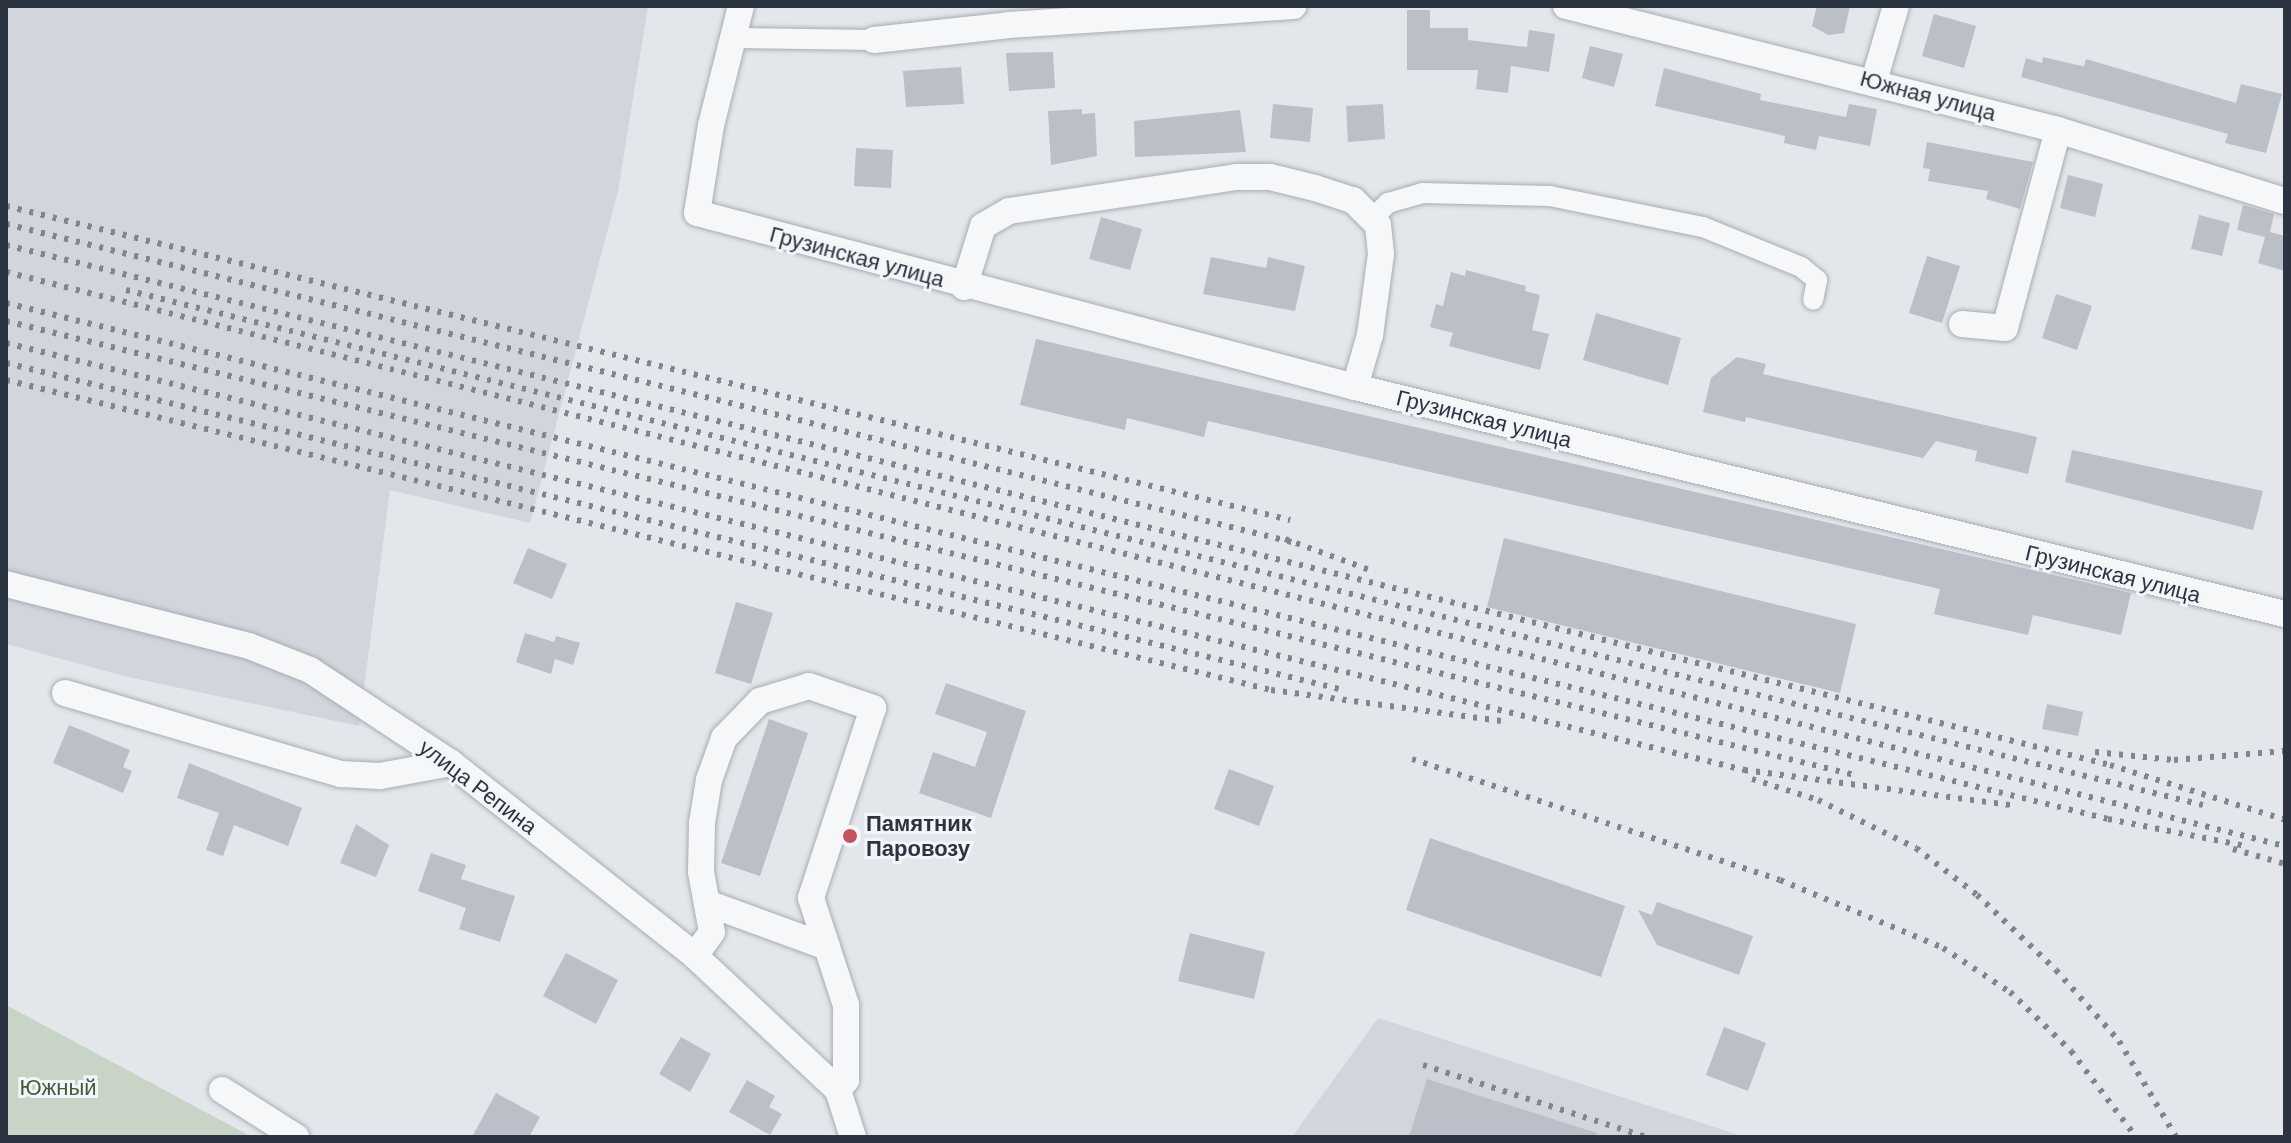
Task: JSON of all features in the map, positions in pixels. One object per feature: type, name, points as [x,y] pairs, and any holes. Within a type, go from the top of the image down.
[{"type":"street","points":[[741,6],[736,38],[874,40],[1009,25],[1293,6]]},
{"type":"street","name":"Южная улица","points":[[1566,6],[1874,81],[2058,130],[2285,201]]},
{"type":"street","points":[[1874,81],[1896,6]]},
{"type":"street","name":"Грузинская улица","points":[[736,38],[711,125],[697,213],[964,287],[1355,387],[2280,614]]},
{"type":"street","points":[[1962,324],[2005,328],[2058,130]]},
{"type":"street","points":[[964,287],[983,226],[1037,203],[1270,177],[1353,200],[1378,225],[1381,254],[1370,335],[1355,387]]},
{"type":"street","points":[[1372,219],[1388,203],[1422,193],[1550,196],[1703,227],[1801,267],[1817,280],[1813,300]]},
{"type":"street","name":"улица Репина","points":[[6,584],[249,646],[310,670],[451,763],[695,956],[838,1090],[853,1137]]},
{"type":"street","points":[[695,956],[712,932],[702,823],[709,780],[724,738],[760,701],[809,686],[873,708],[811,898],[846,1005],[846,1080],[838,1090]]},
{"type":"street","points":[[65,693],[341,774],[380,776],[451,763]]},
{"type":"street","points":[[707,903],[827,947]]},
{"type":"street","points":[[222,1090],[296,1137]]},
{"type":"shaded area","points":[[6,6],[648,6],[618,191],[530,523],[390,490],[359,726],[128,677],[6,644]]},
{"type":"shaded area","points":[[1378,1018],[1745,1137],[1292,1137]]},
{"type":"green space","name":"Южный","points":[[6,1005],[252,1137],[6,1137]]},
{"type":"building","points":[[1817,6],[1850,6],[1844,33],[1828,35],[1812,26]]},
{"type":"building","points":[[1407,10],[1430,10],[1430,28],[1468,28],[1468,40],[1527,47],[1529,30],[1555,34],[1549,72],[1511,66],[1508,93],[1476,89],[1478,70],[1407,70]]},
{"type":"building","points":[[1934,14],[1976,26],[1964,68],[1922,56]]},
{"type":"building","points":[[1590,46],[1623,54],[1614,87],[1582,78]]},
{"type":"building","points":[[1053,52],[1055,88],[1009,91],[1006,53]]},
{"type":"building","points":[[2043,57],[2084,66],[2086,59],[2236,103],[2241,84],[2282,94],[2266,153],[2225,143],[2228,134],[2021,77],[2026,58],[2042,63]]},
{"type":"building","points":[[961,67],[964,104],[906,107],[903,71]]},
{"type":"building","points":[[1664,68],[1761,94],[1760,100],[1846,117],[1849,104],[1877,109],[1870,146],[1819,136],[1816,150],[1784,143],[1785,136],[1655,106]]},
{"type":"building","points":[[1273,104],[1313,108],[1310,142],[1270,138]]},
{"type":"building","points":[[1383,104],[1385,139],[1348,142],[1346,106]]},
{"type":"building","points":[[1082,109],[1082,114],[1095,113],[1097,156],[1051,165],[1048,111]]},
{"type":"building","points":[[1240,110],[1246,152],[1135,157],[1134,121]]},
{"type":"building","points":[[1927,142],[2033,162],[2020,209],[1986,199],[1988,191],[1928,181],[1930,169],[1923,168]]},
{"type":"building","points":[[856,148],[893,150],[891,188],[854,186]]},
{"type":"building","points":[[2068,175],[2103,184],[2095,217],[2060,208]]},
{"type":"building","points":[[2243,205],[2274,214],[2270,232],[2285,236],[2285,271],[2258,263],[2265,237],[2237,230]]},
{"type":"building","points":[[2199,215],[2230,223],[2222,256],[2191,249]]},
{"type":"building","points":[[1101,217],[1142,229],[1130,270],[1089,259]]},
{"type":"building","points":[[1927,256],[1960,266],[1942,323],[1909,313]]},
{"type":"building","points":[[1211,257],[1266,268],[1268,257],[1305,266],[1295,311],[1203,294]]},
{"type":"building","points":[[1466,270],[1526,286],[1525,291],[1540,295],[1532,330],[1549,334],[1540,370],[1449,346],[1453,333],[1430,327],[1436,304],[1443,306],[1451,272],[1465,276]]},
{"type":"building","points":[[2056,294],[2092,306],[2077,350],[2042,338]]},
{"type":"building","points":[[1596,313],[1681,338],[1668,385],[1583,360]]},
{"type":"building","points":[[1036,339],[2131,593],[2121,635],[2033,615],[2028,635],[1934,614],[1940,589],[1208,421],[1204,437],[1127,418],[1125,430],[1020,405]]},
{"type":"building","points":[[1737,357],[1766,364],[1763,374],[2037,437],[2028,474],[1975,461],[1977,451],[1936,441],[1923,458],[1746,417],[1745,422],[1703,412],[1711,378]]},
{"type":"building","points":[[2072,450],[2263,491],[2253,530],[2065,482]]},
{"type":"building","points":[[1504,538],[1856,624],[1840,693],[1487,607]]},
{"type":"building","points":[[528,548],[567,564],[552,599],[513,583]]},
{"type":"building","points":[[736,602],[773,613],[751,684],[715,673]]},
{"type":"building","points":[[525,633],[554,642],[556,636],[580,643],[573,665],[555,659],[551,674],[516,662]]},
{"type":"building","points":[[946,683],[1026,711],[991,818],[919,793],[933,752],[975,767],[987,732],[935,714]]},
{"type":"building","points":[[2047,704],[2083,712],[2078,736],[2042,729]]},
{"type":"building","points":[[769,719],[808,733],[760,876],[721,863]]},
{"type":"building","points":[[69,725],[130,750],[123,767],[132,771],[123,793],[53,763]]},
{"type":"building","points":[[189,763],[302,808],[288,846],[234,825],[223,856],[206,850],[219,813],[177,798]]},
{"type":"building","points":[[1229,769],[1274,786],[1259,826],[1214,809]]},
{"type":"building","points":[[356,824],[389,845],[376,877],[340,863]]},
{"type":"building","points":[[1430,838],[1625,906],[1601,977],[1406,910]]},
{"type":"building","points":[[431,853],[466,865],[461,879],[515,896],[500,942],[459,929],[466,908],[418,891]]},
{"type":"building","points":[[1657,902],[1753,936],[1739,975],[1657,945],[1638,910],[1652,915]]},
{"type":"building","points":[[1190,933],[1265,952],[1254,999],[1178,981]]},
{"type":"building","points":[[566,953],[618,980],[596,1024],[543,996]]},
{"type":"building","points":[[1724,1027],[1766,1043],[1748,1091],[1706,1075]]},
{"type":"building","points":[[681,1037],[711,1054],[690,1092],[659,1074]]},
{"type":"building","points":[[1427,1079],[1597,1133],[1596,1137],[1409,1137]]},
{"type":"building","points":[[747,1080],[775,1096],[769,1107],[782,1114],[770,1135],[729,1112]]},
{"type":"building","points":[[496,1093],[540,1117],[529,1137],[472,1137]]},
{"type":"railway","points":[[6,206],[1290,520]]},
{"type":"railway","points":[[6,224],[1296,543]]},
{"type":"railway","points":[[6,245],[2110,765],[2285,820]]},
{"type":"railway","points":[[6,272],[2285,846]]},
{"type":"railway","points":[[126,290],[2203,805]]},
{"type":"railway","points":[[6,303],[2108,819],[2246,846]]},
{"type":"railway","points":[[6,321],[1855,775]]},
{"type":"railway","points":[[6,343],[1744,770],[2017,806]]},
{"type":"railway","points":[[6,363],[1339,689]]},
{"type":"railway","points":[[6,380],[1271,690],[1501,721]]},
{"type":"railway","points":[[1285,539],[1375,572]]},
{"type":"railway","points":[[2095,752],[2174,760],[2285,751]]},
{"type":"railway","points":[[1412,759],[1780,880],[1943,948],[2010,992],[2071,1051],[2136,1137]]},
{"type":"railway","points":[[1752,779],[1818,800],[1916,848],[1977,895],[2056,970],[2119,1041],[2176,1137]]},
{"type":"railway","points":[[2233,849],[2285,864]]},
{"type":"railway","points":[[1423,1065],[1646,1137]]},
{"type":"place","name":"Памятник Паровозу","points":[[850,836]]}]
